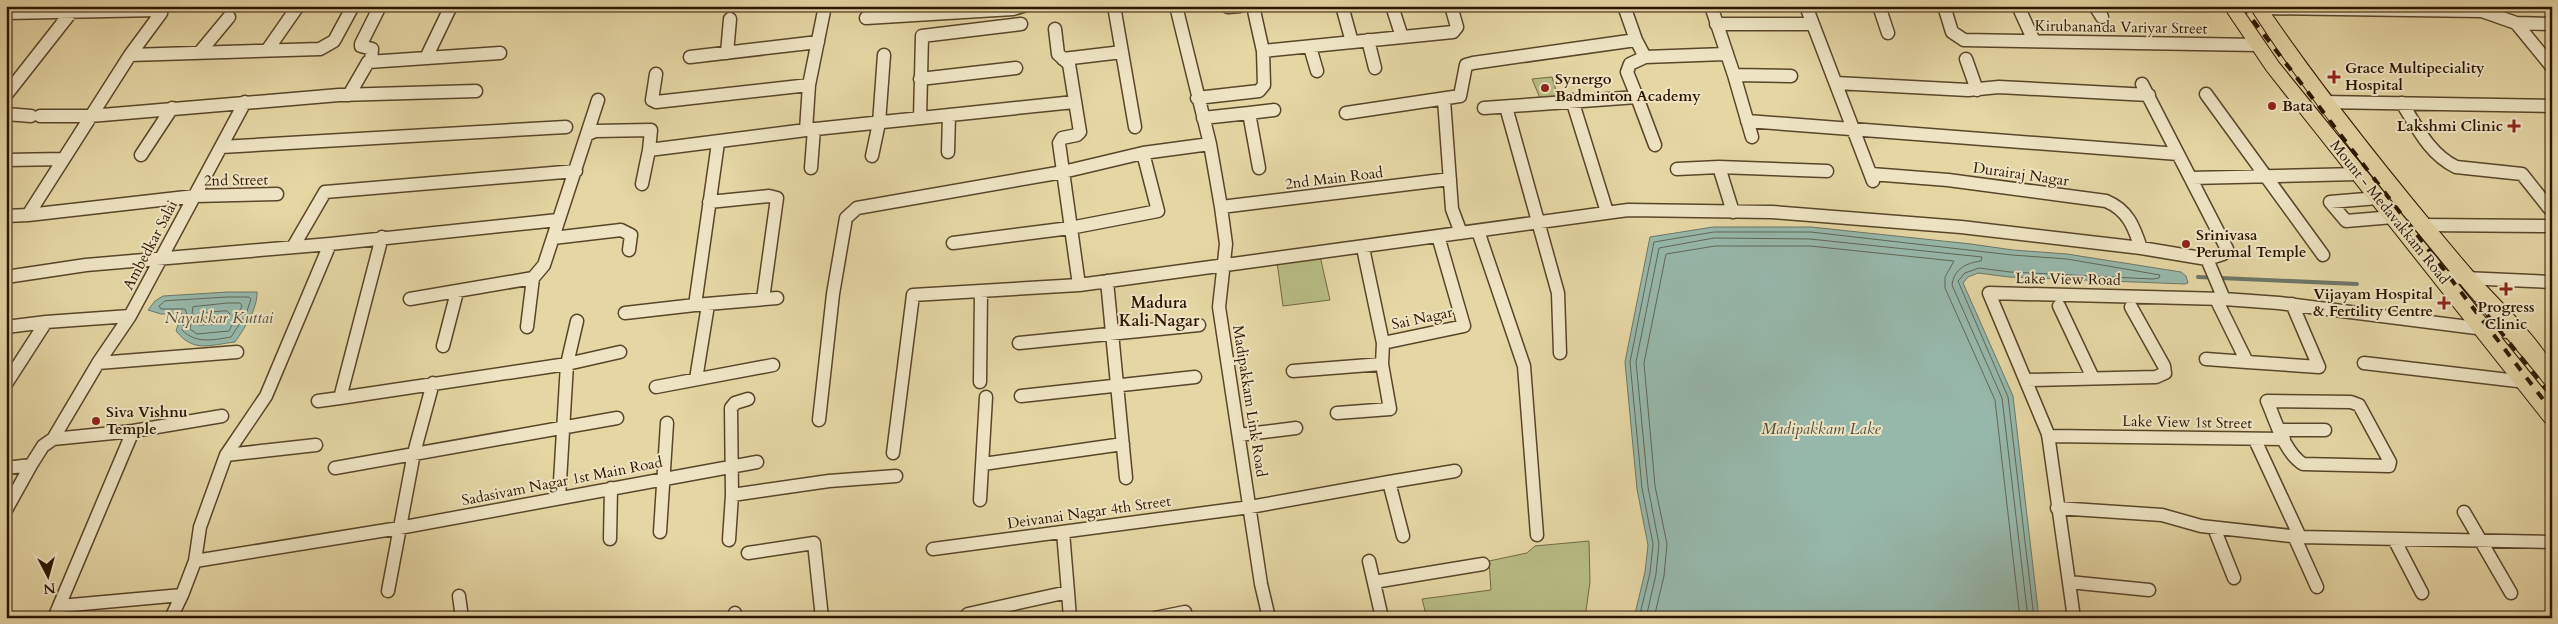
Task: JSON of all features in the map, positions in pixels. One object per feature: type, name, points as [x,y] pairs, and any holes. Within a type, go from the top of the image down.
[{"type":"main road","name":"Mount - Medavakkam Road","points":[[2231,6],[2273,67],[2552,416]]},
{"type":"main road","name":"Mount - Medavakkam Road","points":[[2258,7],[2324,102],[2423,225],[2466,277],[2517,333],[2552,378]]},
{"type":"street","points":[[268,49],[298,6]]},
{"type":"street","points":[[130,55],[268,49],[320,49],[334,41],[353,6]]},
{"type":"street","points":[[426,58],[451,6]]},
{"type":"street","points":[[811,168],[809,85],[825,6]]},
{"type":"street","points":[[866,18],[903,11],[1013,9],[1022,6]]},
{"type":"street","points":[[1114,6],[1135,128]]},
{"type":"street","name":"Madipakkam Link Road","points":[[1176,6],[1197,98],[1210,144],[1221,207],[1226,244],[1219,307],[1261,584],[1270,618]]},
{"type":"street","points":[[1228,7],[1240,6]]},
{"type":"street","points":[[1197,98],[1259,91],[1264,84],[1264,51],[1253,6]]},
{"type":"street","points":[[1342,6],[1352,42]]},
{"type":"street","points":[[1392,6],[1402,37]]},
{"type":"street","points":[[1264,51],[1453,32],[1457,26],[1452,6],[1462,6]]},
{"type":"street","points":[[1624,6],[1636,40],[1645,57]]},
{"type":"street","points":[[1711,6],[1752,137]]},
{"type":"street","points":[[1806,6],[1854,130]]},
{"type":"street","points":[[1879,6],[1888,33]]},
{"type":"street","name":"Kirubananda Variyar Street","points":[[1944,6],[1952,32],[1964,40],[2258,45]]},
{"type":"street","points":[[2018,6],[2034,41]]},
{"type":"street","points":[[2095,6],[2102,17]]},
{"type":"street","points":[[2258,7],[2482,11],[2516,23],[2552,24]]},
{"type":"street","points":[[371,62],[372,49],[361,46],[361,44],[379,8]]},
{"type":"street","points":[[8,12],[159,10],[161,13],[130,55],[28,215]]},
{"type":"street","points":[[6,96],[72,11]]},
{"type":"street","points":[[200,52],[229,17]]},
{"type":"street","points":[[727,53],[730,19]]},
{"type":"street","points":[[2516,23],[2552,67]]},
{"type":"street","points":[[920,118],[922,36],[1021,24]]},
{"type":"street","points":[[1716,24],[1812,24]]},
{"type":"street","points":[[1055,29],[1058,54],[1068,64],[1080,132],[1077,136],[1062,138],[1059,143],[1079,285]]},
{"type":"street","points":[[1368,40],[1375,68]]},
{"type":"street","points":[[1346,113],[1444,100],[1460,96],[1464,71],[1466,66],[1473,63],[1636,40]]},
{"type":"street","points":[[690,57],[818,42]]},
{"type":"street","points":[[1310,47],[1317,70]]},
{"type":"street","points":[[350,95],[368,62],[500,52]]},
{"type":"street","points":[[1063,59],[1122,52]]},
{"type":"street","points":[[1655,145],[1627,72],[1630,64],[1645,57],[1725,54]]},
{"type":"street","points":[[872,156],[879,123],[884,55]]},
{"type":"street","points":[[1966,59],[1977,90]]},
{"type":"street","points":[[920,79],[1016,68]]},
{"type":"street","points":[[656,74],[651,96],[652,100],[656,102],[809,85]]},
{"type":"street","points":[[1734,75],[1790,76]]},
{"type":"street","points":[[1836,83],[1977,90],[1999,87],[2149,95]]},
{"type":"street","points":[[893,453],[913,295],[1079,285],[1362,248],[1606,212],[1772,212],[1960,227],[2141,248],[2207,262],[2223,254],[2227,249],[2142,84]]},
{"type":"street","points":[[6,114],[90,116],[246,102],[350,95],[476,90]]},
{"type":"street","points":[[2206,94],[2323,255]]},
{"type":"street","points":[[1484,108],[1572,100],[1637,97]]},
{"type":"street","points":[[526,327],[533,278],[544,265],[598,100]]},
{"type":"street","points":[[1444,100],[1454,218],[1461,233]]},
{"type":"street","points":[[1572,100],[1606,212]]},
{"type":"street","points":[[195,196],[246,102]]},
{"type":"street","points":[[649,150],[718,143],[810,130],[1074,102]]},
{"type":"street","points":[[2324,102],[2552,106]]},
{"type":"street","points":[[2402,102],[2437,155],[2447,164],[2456,167],[2522,174],[2549,208]]},
{"type":"street","points":[[1506,107],[1558,294],[1560,353]]},
{"type":"street","points":[[141,155],[172,108]]},
{"type":"street","points":[[1203,118],[1274,110]]},
{"type":"street","points":[[1250,113],[1259,168]]},
{"type":"street","points":[[948,152],[949,115]]},
{"type":"street","points":[[1747,120],[1854,130],[2178,154]]},
{"type":"street","points":[[221,147],[566,127]]},
{"type":"street","points":[[588,134],[595,131],[646,128],[651,130],[642,184]]},
{"type":"street","name":"Durairaj Nagar","points":[[1854,130],[1872,177],[1948,180],[2106,201],[2123,209],[2129,216],[2141,248]]},
{"type":"street","points":[[696,379],[709,202],[718,143]]},
{"type":"street","points":[[819,420],[833,294],[848,215],[857,208],[1063,172],[1143,152],[1210,144]]},
{"type":"street","points":[[953,243],[1070,228],[1158,211],[1143,152]]},
{"type":"street","points":[[7,160],[63,159]]},
{"type":"street","points":[[1719,167],[1733,212]]},
{"type":"street","points":[[1677,169],[1719,167],[1827,171]]},
{"type":"street","points":[[293,247],[325,192],[576,171]]},
{"type":"street","points":[[2192,178],[2358,174]]},
{"type":"street","name":"2nd Main Road","points":[[1221,207],[1450,179]]},
{"type":"street","name":"2nd Street","points":[[195,196],[277,194]]},
{"type":"street","name":"Ambedkar Salai","points":[[6,216],[195,196]]},
{"type":"street","name":"Ambedkar Salai","points":[[6,510],[43,446],[53,439],[98,363],[130,316],[195,196]]},
{"type":"street","points":[[709,202],[769,196],[777,198],[763,299]]},
{"type":"street","points":[[2378,198],[2330,202],[2346,221],[2393,217]]},
{"type":"street","points":[[6,277],[86,265],[162,257],[330,244],[382,237],[558,220]]},
{"type":"street","points":[[2423,225],[2552,226]]},
{"type":"street","points":[[553,238],[621,230],[631,235],[629,250]]},
{"type":"street","points":[[1478,231],[1524,366],[1537,534]]},
{"type":"street","name":"Sai Nagar","points":[[1383,343],[1464,326],[1448,278],[1438,236]]},
{"type":"street","points":[[340,398],[382,237]]},
{"type":"street","points":[[172,618],[195,561],[200,527],[226,455],[266,396],[330,244]]},
{"type":"street","points":[[1337,413],[1390,409],[1382,364],[1383,343],[1362,248]]},
{"type":"street","points":[[2207,262],[2247,362]]},
{"type":"street","points":[[2442,278],[2466,277],[2552,282]]},
{"type":"street","points":[[410,299],[533,278]]},
{"type":"street","points":[[1107,281],[1126,478]]},
{"type":"street","points":[[980,382],[981,291]]},
{"type":"street","points":[[443,346],[457,292]]},
{"type":"street","name":"Lake View Road","points":[[2074,618],[2048,436],[2027,380],[1989,293],[2220,296],[2517,333]]},
{"type":"street","points":[[625,313],[777,298]]},
{"type":"street","points":[[2206,359],[2319,367],[2292,304]]},
{"type":"street","points":[[2059,306],[2093,378]]},
{"type":"street","points":[[2027,380],[2156,377],[2165,373],[2164,366],[2131,307]]},
{"type":"street","points":[[6,327],[130,316]]},
{"type":"street","points":[[558,498],[567,364],[577,321]]},
{"type":"street","points":[[6,384],[46,322]]},
{"type":"street","points":[[1019,343],[1198,325]]},
{"type":"street","points":[[98,363],[237,352]]},
{"type":"street","points":[[318,401],[567,364],[620,352]]},
{"type":"street","points":[[2364,363],[2526,382]]},
{"type":"street","points":[[1293,371],[1382,364]]},
{"type":"street","points":[[656,386],[773,365]]},
{"type":"street","points":[[1021,396],[1195,377]]},
{"type":"street","points":[[388,591],[414,453],[433,383]]},
{"type":"street","points":[[980,500],[986,397]]},
{"type":"street","points":[[729,540],[732,495],[731,408],[735,403],[748,399]]},
{"type":"street","name":"Lake View 1st Street","points":[[2267,401],[2351,402],[2359,406],[2390,462],[2389,466],[2303,464],[2297,460],[2282,435],[2267,401]]},
{"type":"street","points":[[53,439],[133,431],[222,416]]},
{"type":"street","points":[[335,468],[617,418]]},
{"type":"street","points":[[660,532],[667,423]]},
{"type":"street","points":[[1239,435],[1296,428]]},
{"type":"street","points":[[2282,435],[2325,430]]},
{"type":"street","points":[[57,612],[133,431]]},
{"type":"street","name":"Lake View 1st Street","points":[[2048,436],[2255,440],[2282,435]]},
{"type":"street","points":[[2255,440],[2317,587]]},
{"type":"street","points":[[983,464],[1123,444]]},
{"type":"street","points":[[226,455],[316,445]]},
{"type":"street","name":"Sadasivam Nagar 1st Main Road","points":[[195,561],[399,528],[757,462]]},
{"type":"street","points":[[6,468],[31,466]]},
{"type":"street","name":"Deivanai Nagar 4th Street","points":[[933,549],[1250,507],[1455,471]]},
{"type":"street","points":[[732,495],[829,482],[896,476]]},
{"type":"street","points":[[1389,482],[1403,536]]},
{"type":"street","points":[[610,539],[611,488]]},
{"type":"street","points":[[2057,508],[2162,515],[2189,524],[2214,528],[2297,536],[2552,542]]},
{"type":"street","points":[[2464,512],[2511,593]]},
{"type":"street","points":[[2214,528],[2234,578]]},
{"type":"street","points":[[1064,532],[1070,618]]},
{"type":"street","points":[[2394,539],[2422,593]]},
{"type":"street","points":[[748,553],[814,543],[822,618]]},
{"type":"street","points":[[1369,561],[1382,618]]},
{"type":"street","points":[[1374,582],[1483,564]]},
{"type":"street","points":[[2068,582],[2149,590]]},
{"type":"street","points":[[964,618],[968,614],[1068,592]]},
{"type":"street","points":[[57,612],[182,595]]},
{"type":"street","points":[[459,596],[462,618]]},
{"type":"street","points":[[1155,618],[1185,612],[1186,618]]},
{"type":"green space","name":"Synergo Badminton Academy","points":[[1552,77],[1558,97],[1540,98],[1532,79]]},
{"type":"green space","points":[[1320,256],[1330,300],[1283,306],[1277,262]]},
{"type":"green space","points":[[1589,541],[1590,582],[1585,618],[1427,618],[1422,599],[1491,590],[1489,561],[1527,553],[1535,546]]},
{"type":"water","name":"Madipakkam Lake","points":[[1713,227],[1811,227],[2013,250],[2067,254],[2181,272],[2186,276],[2188,283],[2185,284],[2009,277],[1978,273],[1968,277],[1963,283],[2013,396],[2039,618],[1634,618],[1645,572],[1648,545],[1637,489],[1625,362],[1650,237]]},
{"type":"water","name":"Nayakkar Kuttai","points":[[257,292],[253,311],[235,342],[210,346],[196,345],[183,338],[176,331],[182,313],[161,314],[148,310],[155,301],[163,296]]},
{"type":"waterway","points":[[2198,277],[2357,284]]},
{"type":"railway","points":[[2242,6],[2552,411]]},
{"type":"railway","points":[[2476,301],[2552,396]]},
{"type":"place","name":"Grace Multipeciality Hospital","points":[[2334,77]]},
{"type":"place","name":"Synergo Badminton Academy","points":[[1545,88]]},
{"type":"place","name":"Bata","points":[[2272,106]]},
{"type":"place","name":"Lakshmi Clinic","points":[[2514,126]]},
{"type":"place","name":"Srinivasa Perumal Temple","points":[[2186,244]]},
{"type":"place","name":"Progress Clinic","points":[[2506,289]]},
{"type":"place","name":"Vijayam Hospital & Fertility Centre","points":[[2444,303]]},
{"type":"place","name":"Siva Vishnu Temple","points":[[96,421]]},
{"type":"district","name":"Madura Kali Nagar","points":[[1159,312]]}]
